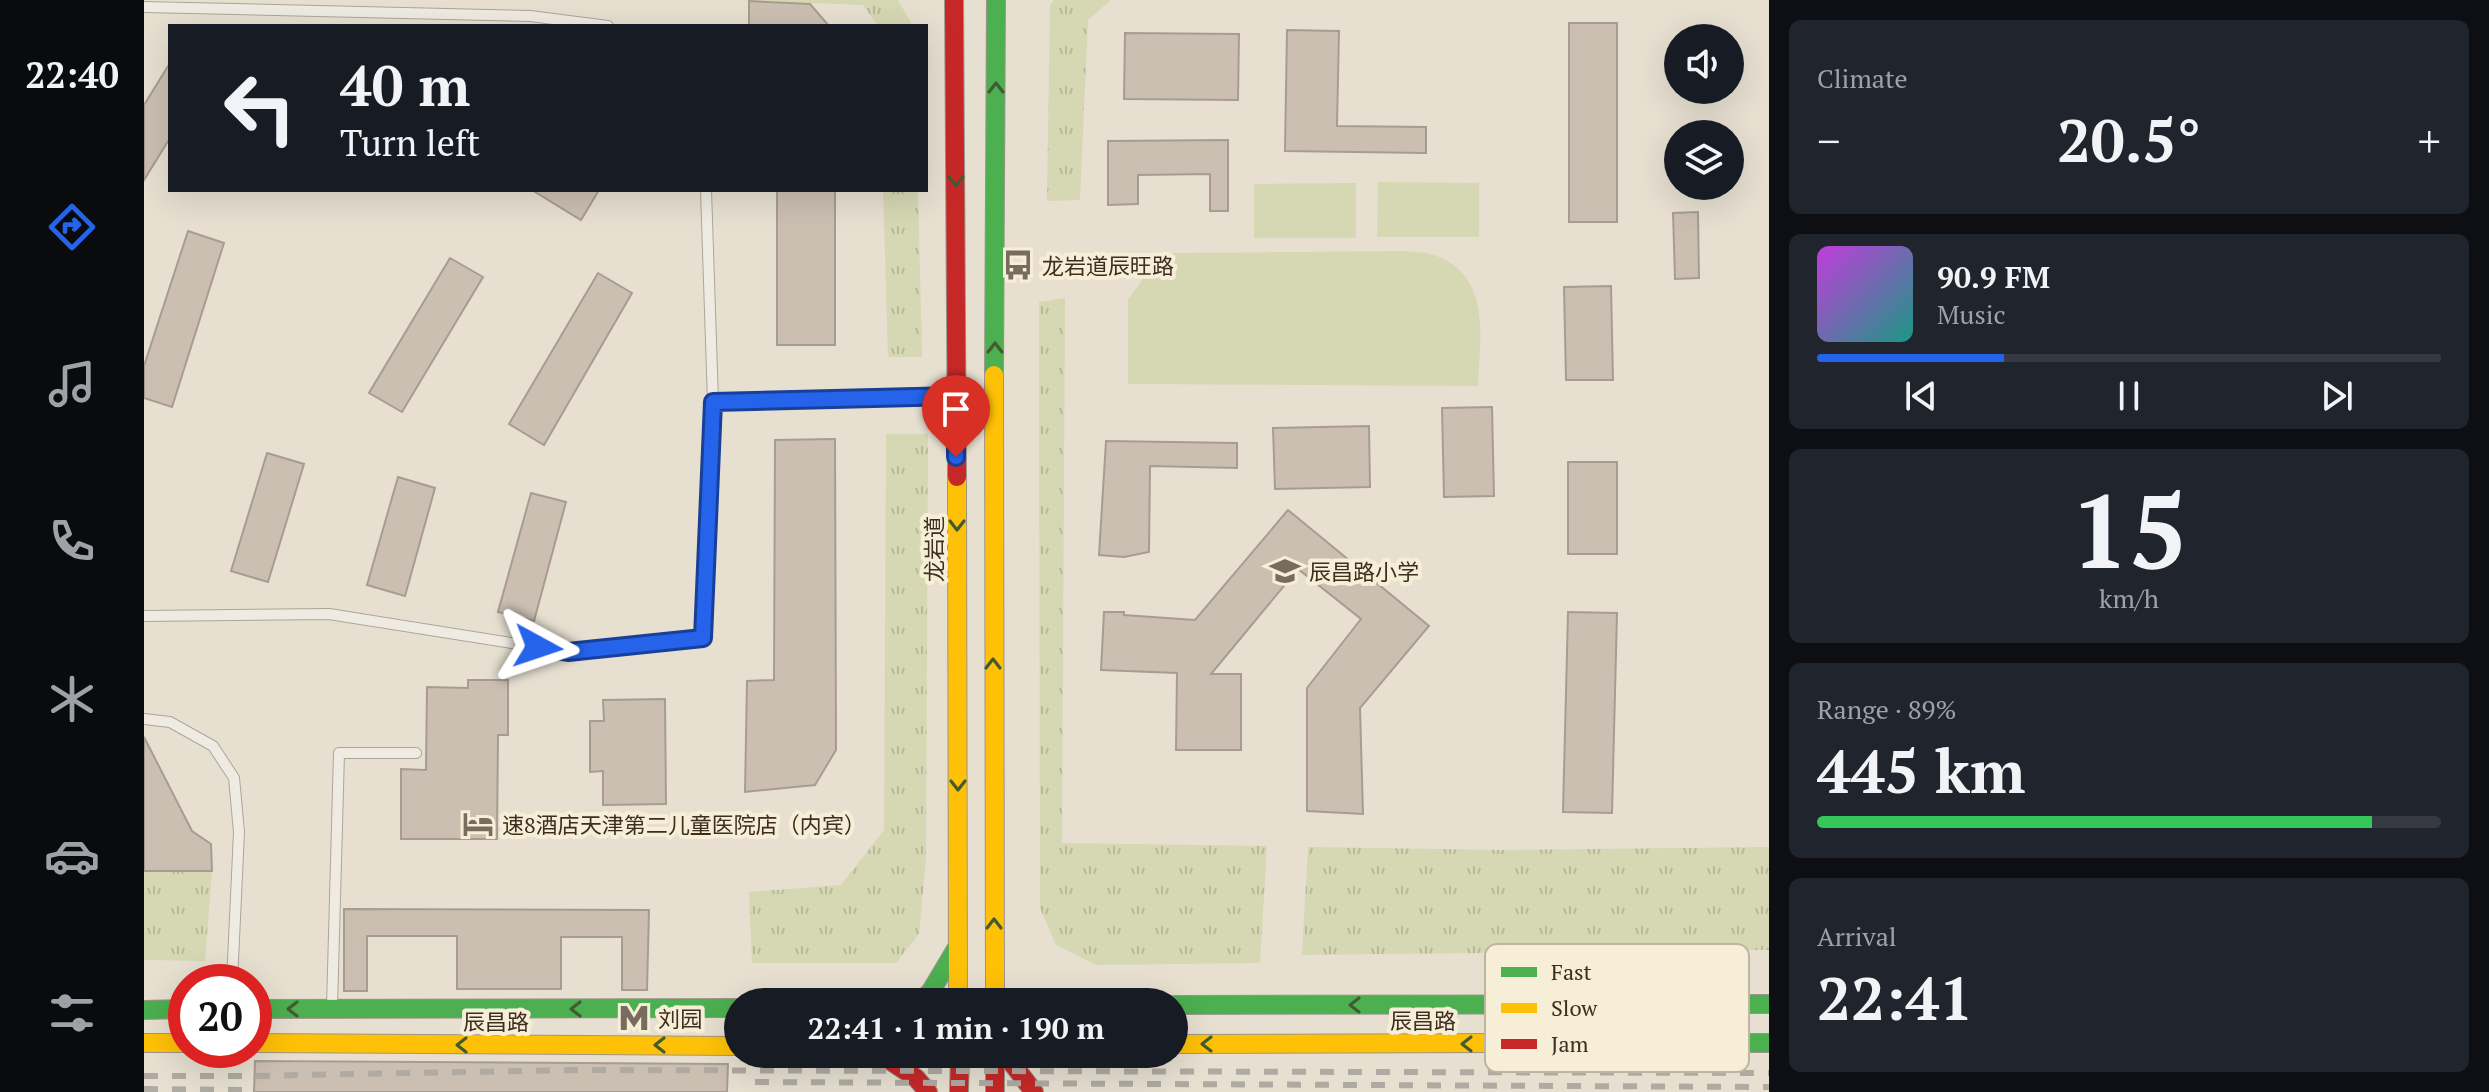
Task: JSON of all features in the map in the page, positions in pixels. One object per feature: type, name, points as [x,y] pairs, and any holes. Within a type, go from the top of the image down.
[{"type":"main road","points":[[954,10],[961,0]]},
{"type":"main road","points":[[995,988],[993,601],[998,4]]},
{"type":"main road","name":"龙岩道","points":[[954,10],[958,988]]},
{"type":"main road","points":[[933,988],[958,945]]},
{"type":"main road","points":[[958,945],[971,988]]},
{"type":"main road","points":[[1188,1005],[1485,1004]]},
{"type":"main road","points":[[1749,1004],[1769,1004]]},
{"type":"main road","points":[[272,1009],[724,1008]]},
{"type":"main road","points":[[144,1010],[168,1009]]},
{"type":"main road","points":[[272,1029],[300,1044]]},
{"type":"main road","points":[[144,1043],[168,1043]]},
{"type":"main road","name":"辰昌路","points":[[272,1043],[724,1046]]},
{"type":"main road","name":"辰昌路","points":[[1188,1044],[1485,1043]]},
{"type":"main road","name":"辰昌路","points":[[1749,1043],[1769,1043]]},
{"type":"main road","points":[[901,1068],[916,1078],[928,1092]]},
{"type":"main road","points":[[959,1092],[960,1068]]},
{"type":"main road","points":[[995,1068],[995,1092]]},
{"type":"main road","points":[[1016,1068],[1034,1092]]},
{"type":"lane","points":[[144,7],[530,16],[592,24]]},
{"type":"lane","points":[[144,616],[329,614],[568,652],[703,638],[713,402],[706,192]]},
{"type":"lane","points":[[713,402],[956,396]]},
{"type":"lane","points":[[144,719],[170,722],[213,746],[234,778],[239,832],[233,964]]},
{"type":"lane","points":[[332,1009],[339,753],[416,753]]},
{"type":"green space","points":[[736,0],[898,0],[912,24],[877,24],[863,5]]},
{"type":"green space","points":[[1054,0],[1111,0],[1088,20],[1080,200],[1047,201],[1050,5]]},
{"type":"green space","points":[[1378,182],[1479,183],[1479,237],[1377,237]]},
{"type":"green space","points":[[1356,183],[1356,238],[1254,238],[1254,184]]},
{"type":"green space","points":[[883,192],[918,192],[922,357],[888,357]]},
{"type":"green space","points":[[1403,251],[1434,255],[1453,264],[1466,277],[1474,292],[1480,328],[1478,386],[1128,384],[1128,300],[1152,266],[1174,253]]},
{"type":"green space","points":[[1065,298],[1062,843],[1267,846],[1260,963],[1096,965],[1056,945],[1040,908],[1039,302]]},
{"type":"green space","points":[[886,434],[928,434],[926,858],[919,934],[896,963],[752,963],[749,892],[841,885],[884,830]]},
{"type":"green space","points":[[1308,847],[1506,850],[1769,847],[1769,950],[1749,950],[1749,944],[1485,944],[1485,953],[1302,955]]},
{"type":"green space","points":[[144,871],[212,871],[205,961],[144,960]]},
{"type":"building","points":[[749,1],[810,4],[827,24],[749,24]]},
{"type":"building","points":[[1569,23],[1617,23],[1617,222],[1569,222]]},
{"type":"building","points":[[1287,30],[1339,31],[1337,126],[1426,127],[1426,153],[1285,151]]},
{"type":"building","points":[[1125,33],[1239,34],[1238,100],[1124,99]]},
{"type":"building","points":[[168,66],[168,141],[144,180],[144,105]]},
{"type":"building","points":[[1228,140],[1228,211],[1210,211],[1210,174],[1138,175],[1138,204],[1108,205],[1108,141]]},
{"type":"building","points":[[535,192],[598,192],[581,220]]},
{"type":"building","points":[[777,192],[835,192],[835,345],[777,345]]},
{"type":"building","points":[[1698,212],[1699,278],[1675,279],[1673,213]]},
{"type":"building","points":[[188,231],[224,243],[172,407],[144,398],[144,366]]},
{"type":"building","points":[[450,258],[483,277],[402,412],[369,393]]},
{"type":"building","points":[[598,273],[632,293],[544,445],[509,424]]},
{"type":"building","points":[[1611,286],[1613,380],[1566,380],[1564,287]]},
{"type":"building","points":[[1492,407],[1494,496],[1444,497],[1442,408]]},
{"type":"building","points":[[1369,426],[1370,487],[1275,489],[1273,428]]},
{"type":"building","points":[[835,439],[836,750],[815,785],[745,792],[747,681],[774,680],[775,440]]},
{"type":"building","points":[[1106,441],[1237,443],[1237,468],[1150,466],[1149,552],[1124,557],[1099,555]]},
{"type":"building","points":[[267,453],[304,464],[268,582],[231,571]]},
{"type":"building","points":[[1568,462],[1617,462],[1617,554],[1568,554]]},
{"type":"building","points":[[398,477],[435,488],[405,596],[367,585]]},
{"type":"building","points":[[531,493],[566,502],[534,621],[498,612]]},
{"type":"building","points":[[1288,510],[1429,626],[1360,708],[1363,814],[1307,811],[1307,688],[1361,619],[1298,569],[1211,674],[1241,674],[1241,750],[1176,750],[1177,673],[1101,670],[1104,612],[1195,620]]},
{"type":"building","points":[[1568,612],[1617,613],[1612,813],[1563,812]]},
{"type":"building","points":[[468,680],[508,680],[508,735],[498,735],[497,839],[401,839],[401,769],[426,770],[427,687],[468,688]]},
{"type":"building","points":[[665,699],[666,804],[603,805],[603,771],[590,772],[590,721],[604,721],[603,700]]},
{"type":"building","points":[[144,737],[192,831],[211,844],[212,871],[144,871]]},
{"type":"building","points":[[344,909],[649,910],[647,990],[622,990],[622,937],[561,937],[561,989],[457,989],[457,936],[367,936],[367,991],[344,991]]},
{"type":"building","points":[[272,1061],[724,1064],[724,1068],[728,1068],[727,1092],[254,1092],[255,1068],[272,1068]]},
{"type":"railway","points":[[144,1076],[578,1070],[1769,1073]]},
{"type":"railway","points":[[755,1082],[1769,1087]]},
{"type":"railway","points":[[144,1089],[249,1090]]},
{"type":"traffic: fast","points":[[994,375],[996,0]]},
{"type":"traffic: fast","points":[[933,988],[956,949]]},
{"type":"traffic: fast","points":[[1188,1005],[1485,1004]]},
{"type":"traffic: fast","points":[[1749,1004],[1769,1004]]},
{"type":"traffic: fast","points":[[272,1009],[724,1008]]},
{"type":"traffic: fast","points":[[144,1010],[168,1009]]},
{"type":"traffic: fast","points":[[1749,1043],[1769,1043]]},
{"type":"traffic: slow","points":[[994,375],[995,988]]},
{"type":"traffic: slow","points":[[957,477],[958,988]]},
{"type":"traffic: slow","points":[[144,1043],[168,1043]]},
{"type":"traffic: slow","points":[[272,1043],[724,1046]]},
{"type":"traffic: slow","points":[[1188,1044],[1485,1043]]},
{"type":"traffic: jam","points":[[954,0],[957,477]]},
{"type":"traffic: jam","points":[[901,1068],[916,1078],[928,1092]]},
{"type":"traffic: jam","points":[[959,1092],[960,1068]]},
{"type":"traffic: jam","points":[[995,1068],[995,1092]]},
{"type":"traffic: jam","points":[[1016,1068],[1034,1092]]},
{"type":"place","name":"龙岩道辰旺路","points":[[1018,265]]},
{"type":"place","name":"辰昌路小学","points":[[1285,571]]},
{"type":"place","name":"速8酒店天津第二儿童医院店（内宾）","points":[[478,824]]},
{"type":"place","name":"刘园","points":[[634,1018]]},
{"type":"route","points":[[538,647],[568,652],[703,638],[713,402],[956,396],[956,457]]}]
